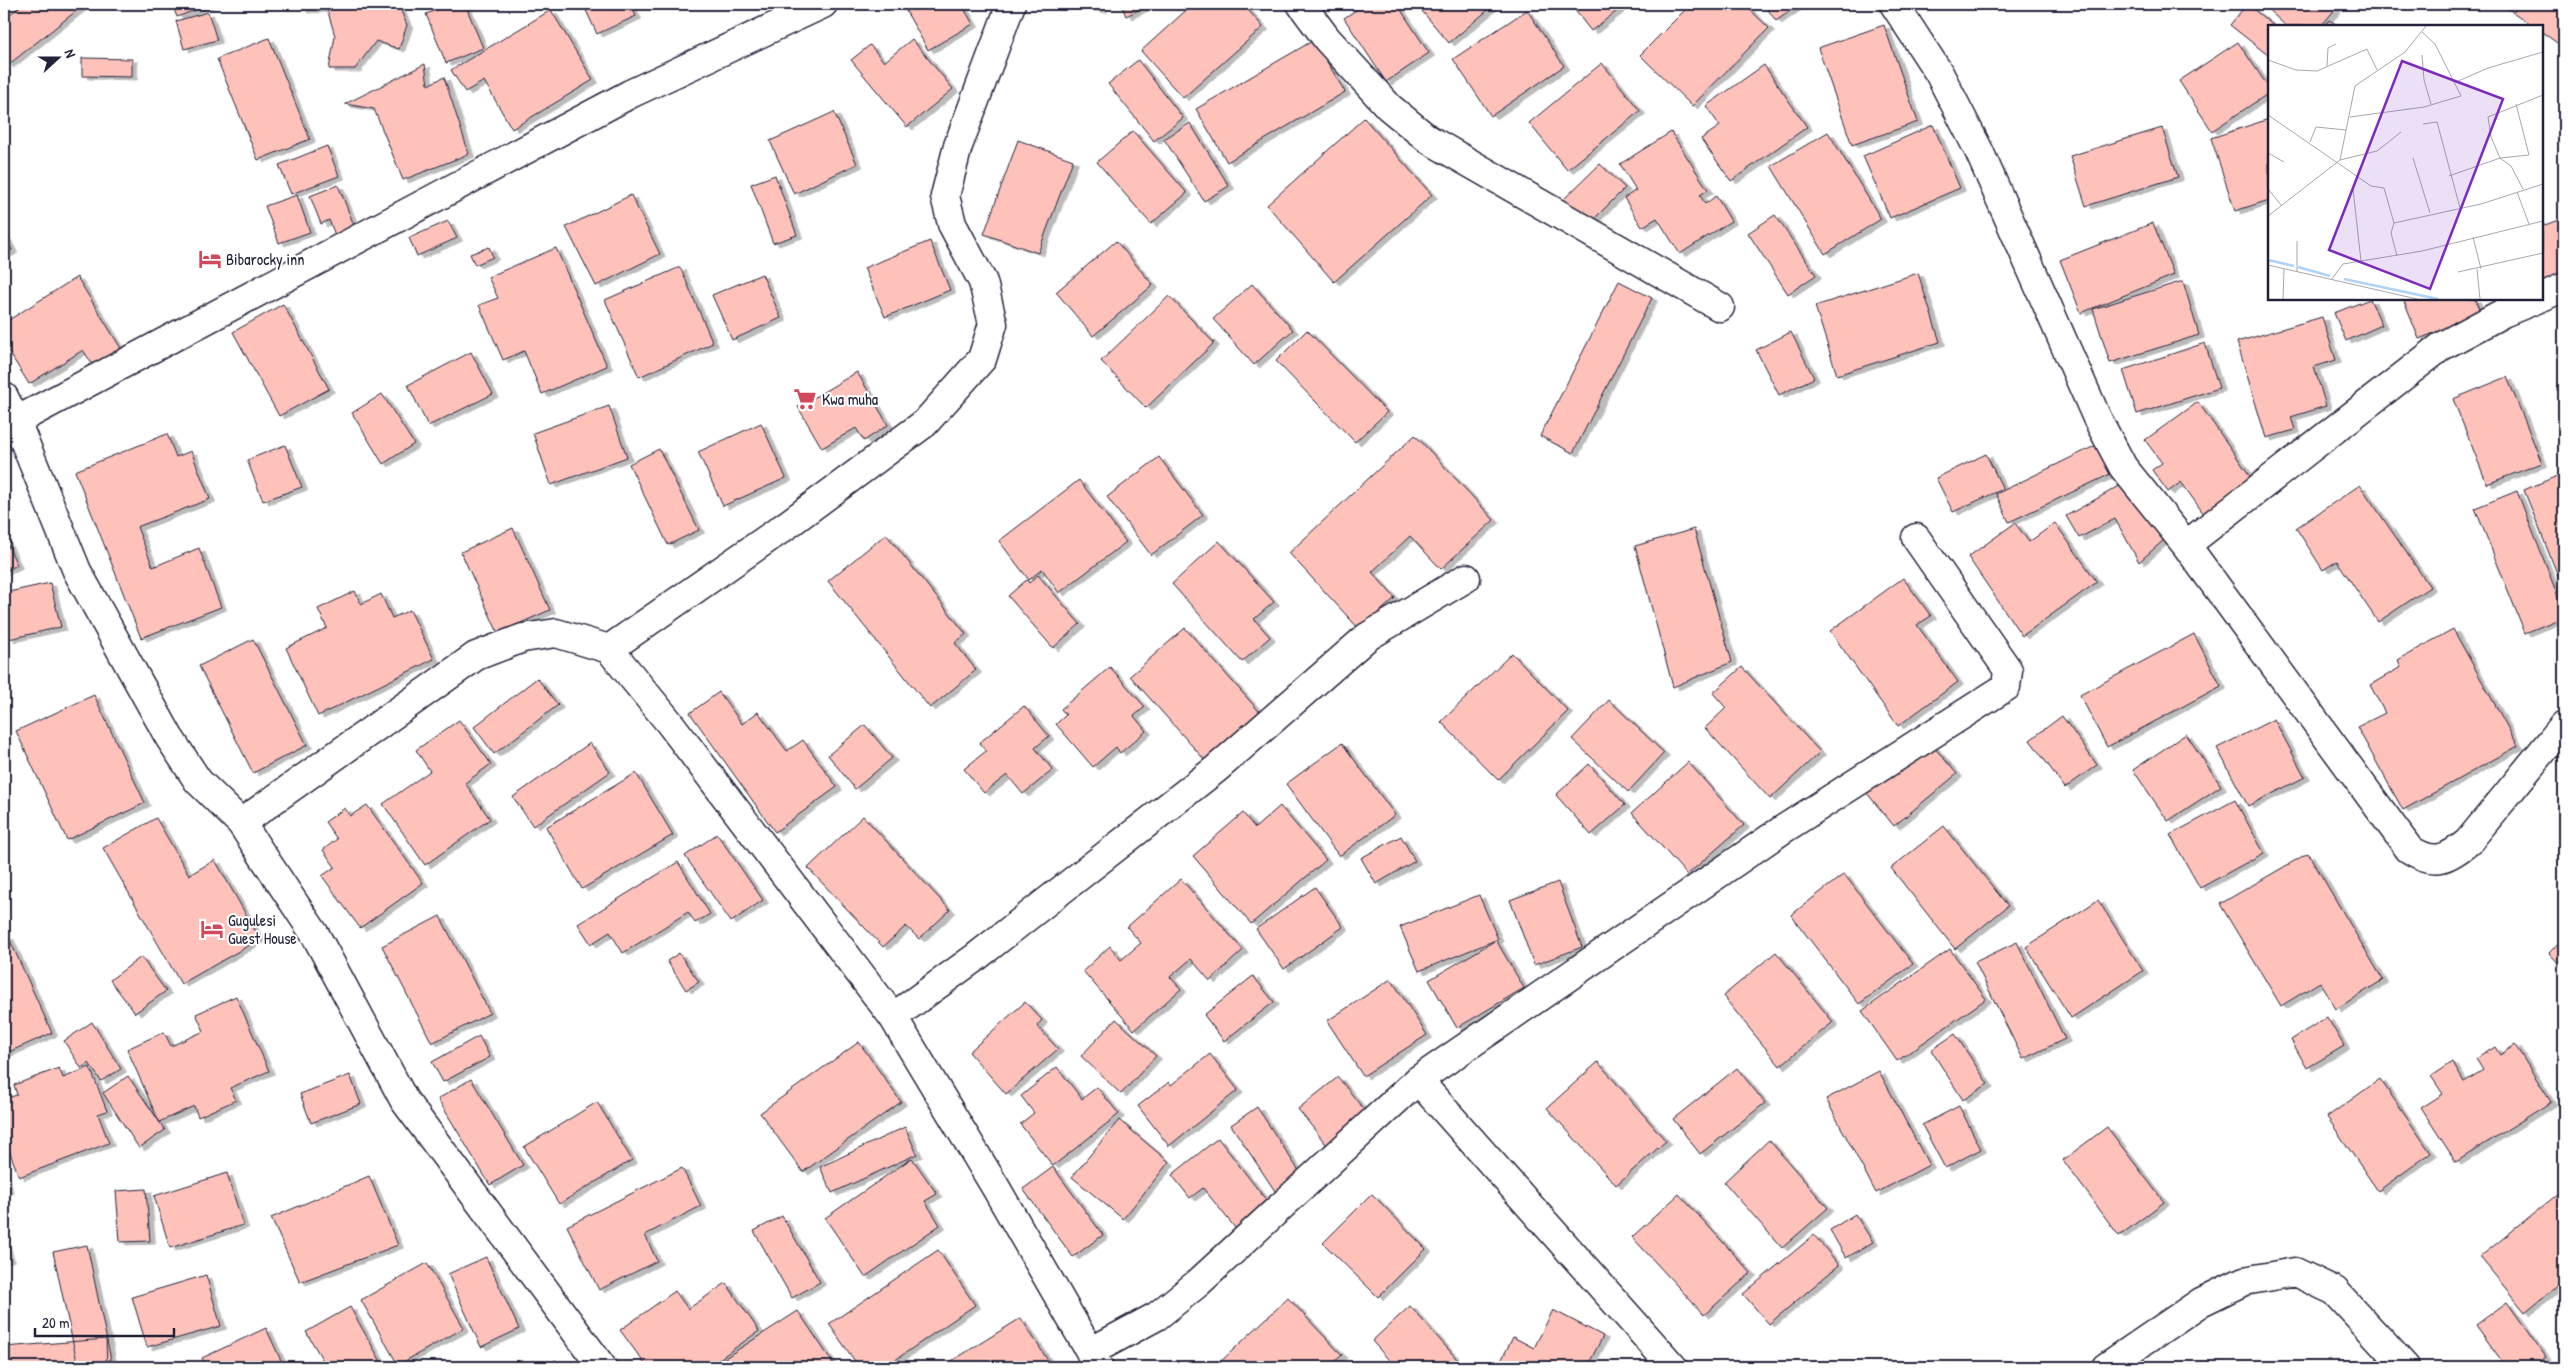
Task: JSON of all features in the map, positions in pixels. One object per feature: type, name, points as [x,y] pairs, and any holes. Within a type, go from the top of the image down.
[{"type":"street","points":[[16,421],[630,94],[823,4]]},
{"type":"street","points":[[609,649],[787,524],[925,423],[982,359],[993,324],[983,282],[952,224],[945,196],[958,146],[1011,4]]},
{"type":"street","points":[[1301,4],[1328,39],[1389,107],[1428,139],[1720,307]]},
{"type":"street","points":[[1894,4],[1939,73],[1979,151],[2097,418],[2123,467],[2186,545],[2409,849],[2424,858],[2436,860],[2454,854],[2468,842],[2562,732]]},
{"type":"street","points":[[2543,297],[2564,288]]},
{"type":"street","points":[[2186,545],[2442,346],[2503,313],[2535,300]]},
{"type":"street","points":[[4,397],[16,421],[77,571],[169,737],[198,781],[241,822],[316,936],[404,1100],[602,1367]]},
{"type":"street","points":[[241,822],[476,656],[523,638],[556,633],[609,649],[675,730],[892,1017],[1094,1359],[1157,1316],[1198,1283],[1418,1080],[1782,830],[2006,687],[2008,670],[1916,538]]},
{"type":"street","points":[[892,1017],[976,957],[1216,769],[1367,637],[1466,578]]},
{"type":"street","points":[[1418,1080],[1673,1367]]},
{"type":"street","points":[[2106,1367],[2201,1302],[2244,1281],[2295,1272],[2335,1291],[2405,1367]]},
{"type":"building","points":[[23,4],[85,4],[8,65],[4,59],[4,19]]},
{"type":"building","points":[[172,4],[211,4],[177,17]]},
{"type":"building","points":[[301,4],[398,4],[407,25],[399,49],[376,41],[355,69],[329,69],[335,36],[327,9],[302,10]]},
{"type":"building","points":[[414,4],[430,4],[416,8]]},
{"type":"building","points":[[452,4],[465,4],[483,48],[446,63],[426,14]]},
{"type":"building","points":[[583,4],[630,4],[636,16],[597,34]]},
{"type":"building","points":[[902,4],[969,4],[963,7],[973,24],[928,50]]},
{"type":"building","points":[[1066,4],[1102,4],[1101,10]]},
{"type":"building","points":[[1121,4],[1151,4],[1126,16]]},
{"type":"building","points":[[1193,4],[1243,4],[1263,27],[1183,98],[1141,51]]},
{"type":"building","points":[[1365,4],[1397,4],[1429,53],[1386,82],[1344,18]]},
{"type":"building","points":[[1416,4],[1495,4],[1449,43]]},
{"type":"building","points":[[1570,4],[1626,4],[1591,31]]},
{"type":"building","points":[[1691,4],[1744,4],[1769,28],[1692,106],[1640,55]]},
{"type":"building","points":[[1764,4],[1800,4],[1776,21]]},
{"type":"building","points":[[2247,4],[2273,25],[2268,25],[2268,55],[2230,25]]},
{"type":"building","points":[[2262,4],[2336,4],[2338,6],[2322,25],[2285,25]]},
{"type":"building","points":[[2501,4],[2564,4],[2564,48],[2543,33],[2543,25],[2532,25]]},
{"type":"building","points":[[551,10],[593,80],[512,129],[484,81],[465,92],[451,70]]},
{"type":"building","points":[[1527,10],[1564,66],[1491,116],[1453,59]]},
{"type":"building","points":[[208,12],[217,40],[184,49],[176,21]]},
{"type":"building","points":[[2329,20],[2337,25],[2326,25]]},
{"type":"building","points":[[1884,25],[1918,122],[1852,145],[1818,48]]},
{"type":"building","points":[[269,38],[310,139],[258,160],[217,59]]},
{"type":"building","points":[[912,39],[953,89],[907,127],[851,60],[870,45],[884,62]]},
{"type":"building","points":[[1314,40],[1345,92],[1227,162],[1196,109]]},
{"type":"building","points":[[2238,42],[2268,87],[2268,94],[2212,131],[2179,81]]},
{"type":"building","points":[[82,58],[132,59],[132,77],[82,76]]},
{"type":"building","points":[[1138,60],[1183,118],[1154,141],[1108,84]]},
{"type":"building","points":[[1602,63],[1640,111],[1567,170],[1529,123]]},
{"type":"building","points":[[425,64],[428,85],[444,77],[469,154],[403,180],[374,109],[345,104]]},
{"type":"building","points":[[1764,65],[1807,127],[1731,181],[1701,139],[1720,126],[1706,106]]},
{"type":"building","points":[[834,112],[857,164],[794,194],[770,141]]},
{"type":"building","points":[[1364,118],[1432,195],[1334,282],[1267,205]]},
{"type":"building","points":[[2268,119],[2268,200],[2235,211],[2211,138]]},
{"type":"building","points":[[1190,123],[1229,186],[1204,201],[1164,139]]},
{"type":"building","points":[[1933,125],[1960,188],[1890,218],[1863,156]]},
{"type":"building","points":[[2162,128],[2178,177],[2086,206],[2070,156]]},
{"type":"building","points":[[1133,131],[1187,193],[1151,224],[1097,162]]},
{"type":"building","points":[[1671,132],[1708,190],[1700,195],[1705,204],[1716,196],[1731,221],[1680,254],[1657,218],[1642,227],[1624,198],[1636,190],[1620,164]]},
{"type":"building","points":[[1828,132],[1881,219],[1825,254],[1771,166]]},
{"type":"building","points":[[1018,140],[1073,160],[1038,253],[984,234]]},
{"type":"building","points":[[327,146],[339,176],[291,194],[279,165]]},
{"type":"building","points":[[1600,164],[1625,188],[1588,225],[1563,200]]},
{"type":"building","points":[[775,175],[797,235],[773,243],[751,184]]},
{"type":"building","points":[[338,185],[357,233],[337,240],[329,220],[321,224],[310,196]]},
{"type":"building","points":[[297,195],[310,232],[279,243],[265,206]]},
{"type":"building","points":[[631,195],[660,254],[596,286],[566,227]]},
{"type":"building","points":[[1775,215],[1816,275],[1788,294],[1748,233]]},
{"type":"building","points":[[2564,218],[2564,277],[2543,286],[2543,226]]},
{"type":"building","points":[[448,221],[457,238],[417,256],[409,238]]},
{"type":"building","points":[[2153,223],[2174,275],[2081,313],[2060,260]]},
{"type":"building","points":[[4,234],[12,250],[4,255]]},
{"type":"building","points":[[930,241],[950,290],[885,317],[864,268]]},
{"type":"building","points":[[1116,241],[1153,285],[1093,336],[1056,292]]},
{"type":"building","points":[[489,247],[493,257],[475,265],[470,254]]},
{"type":"building","points":[[556,248],[607,366],[542,394],[524,351],[503,360],[479,305],[498,298],[488,277]]},
{"type":"building","points":[[680,267],[713,343],[639,377],[605,300]]},
{"type":"building","points":[[1918,273],[1940,342],[1837,375],[1815,306]]},
{"type":"building","points":[[762,274],[781,318],[732,340],[712,295]]},
{"type":"building","points":[[77,277],[122,350],[94,367],[83,350],[29,384],[4,344],[4,323]]},
{"type":"building","points":[[1619,281],[1652,298],[1573,453],[1540,436]]},
{"type":"building","points":[[2183,281],[2199,335],[2110,363],[2093,309]]},
{"type":"building","points":[[1252,284],[1293,330],[1254,365],[1213,319]]},
{"type":"building","points":[[1169,296],[1214,343],[1146,408],[1101,361]]},
{"type":"building","points":[[2370,300],[2382,325],[2346,341],[2334,313]]},
{"type":"building","points":[[2403,300],[2475,300],[2481,314],[2419,339]]},
{"type":"building","points":[[283,304],[329,389],[279,416],[233,332]]},
{"type":"building","points":[[2322,317],[2336,360],[2314,367],[2326,406],[2291,417],[2295,430],[2266,438],[2237,342]]},
{"type":"building","points":[[1307,330],[1387,412],[1355,442],[1276,361]]},
{"type":"building","points":[[1791,332],[1814,378],[1779,395],[1756,350]]},
{"type":"building","points":[[2205,343],[2219,388],[2137,414],[2123,370]]},
{"type":"building","points":[[471,352],[493,394],[428,426],[408,385]]},
{"type":"building","points":[[857,372],[888,425],[864,441],[856,428],[822,448],[798,407]]},
{"type":"building","points":[[2507,377],[2542,463],[2487,484],[2453,399]]},
{"type":"building","points":[[382,394],[414,444],[383,464],[352,413]]},
{"type":"building","points":[[2198,402],[2255,483],[2206,517],[2181,482],[2168,492],[2152,470],[2162,463],[2145,440]]},
{"type":"building","points":[[609,406],[627,457],[551,485],[533,433]]},
{"type":"building","points":[[761,423],[786,478],[723,506],[698,452]]},
{"type":"building","points":[[167,434],[176,457],[191,451],[210,499],[137,527],[153,567],[199,548],[221,607],[141,638],[75,471]]},
{"type":"building","points":[[1415,435],[1494,520],[1441,569],[1410,536],[1372,572],[1395,598],[1360,630],[1289,553]]},
{"type":"building","points":[[2105,441],[2119,470],[2009,522],[1996,494]]},
{"type":"building","points":[[285,445],[302,487],[263,501],[247,460]]},
{"type":"building","points":[[659,449],[699,530],[668,545],[629,464]]},
{"type":"building","points":[[1986,454],[2003,489],[1953,512],[1936,478]]},
{"type":"building","points":[[1159,457],[1203,515],[1151,555],[1107,497]]},
{"type":"building","points":[[2564,473],[2564,591],[2524,490]]},
{"type":"building","points":[[1079,480],[1126,542],[1059,593],[1042,569],[1029,580],[999,541]]},
{"type":"building","points":[[2130,480],[2165,539],[2139,562],[2115,519],[2079,538],[2066,516]]},
{"type":"building","points":[[2360,485],[2430,587],[2378,622],[2337,561],[2323,570],[2296,528]]},
{"type":"building","points":[[2517,491],[2564,612],[2564,617],[2525,633],[2475,508]]},
{"type":"building","points":[[2015,523],[2029,542],[2055,523],[2097,582],[2022,636],[1968,557]]},
{"type":"building","points":[[513,528],[550,610],[498,633],[461,552]]},
{"type":"building","points":[[1694,529],[1732,662],[1673,687],[1635,546]]},
{"type":"building","points":[[886,534],[966,634],[955,643],[976,670],[930,708],[828,581]]},
{"type":"building","points":[[4,537],[17,565],[4,572]]},
{"type":"building","points":[[1219,541],[1274,602],[1254,619],[1270,637],[1242,662],[1172,584]]},
{"type":"building","points":[[1038,575],[1080,624],[1053,648],[1008,596],[1024,582],[1027,580],[1029,583]]},
{"type":"building","points":[[1903,578],[1931,616],[1917,625],[1958,682],[1898,726],[1830,631]]},
{"type":"building","points":[[50,583],[61,627],[9,639],[4,615],[4,593]]},
{"type":"building","points":[[355,591],[361,604],[381,594],[392,618],[410,610],[434,659],[318,716],[286,648],[327,628],[318,609]]},
{"type":"building","points":[[1185,628],[1265,718],[1210,766],[1130,676]]},
{"type":"building","points":[[2453,629],[2518,746],[2403,810],[2357,727],[2385,713],[2370,685],[2401,667],[2398,660]]},
{"type":"building","points":[[2194,634],[2221,686],[2107,747],[2080,695]]},
{"type":"building","points":[[253,639],[307,745],[253,773],[199,666]]},
{"type":"building","points":[[1512,653],[1568,711],[1498,780],[1441,722]]},
{"type":"building","points":[[1110,667],[1145,707],[1134,716],[1146,731],[1120,753],[1116,747],[1093,767],[1056,724],[1066,715],[1061,709]]},
{"type":"building","points":[[1742,667],[1820,752],[1770,799],[1705,728],[1726,708],[1713,693]]},
{"type":"building","points":[[537,678],[558,705],[494,754],[474,727]]},
{"type":"building","points":[[719,692],[742,724],[758,712],[787,751],[803,740],[837,787],[775,832],[690,713]]},
{"type":"building","points":[[94,695],[145,803],[67,840],[16,731]]},
{"type":"building","points":[[1609,700],[1664,753],[1628,792],[1572,739]]},
{"type":"building","points":[[1024,706],[1049,736],[1035,748],[1053,770],[1023,794],[1007,775],[984,793],[964,769],[986,751],[979,743]]},
{"type":"building","points":[[2062,716],[2097,765],[2065,788],[2030,740]]},
{"type":"building","points":[[2274,719],[2305,777],[2248,806],[2217,748]]},
{"type":"building","points":[[459,720],[491,764],[465,783],[490,819],[425,865],[383,804],[430,771],[416,750]]},
{"type":"building","points":[[865,725],[892,758],[855,789],[828,755]]},
{"type":"building","points":[[2186,734],[2221,786],[2168,821],[2133,770]]},
{"type":"building","points":[[1928,740],[1957,774],[1894,826],[1866,792]]},
{"type":"building","points":[[590,743],[610,772],[533,826],[513,797]]},
{"type":"building","points":[[1342,743],[1395,815],[1339,856],[1286,784]]},
{"type":"building","points":[[1688,762],[1744,825],[1687,875],[1632,813]]},
{"type":"building","points":[[1589,764],[1625,805],[1591,835],[1556,795]]},
{"type":"building","points":[[636,773],[673,835],[582,889],[546,827]]},
{"type":"building","points":[[2235,800],[2264,853],[2200,888],[2170,835]]},
{"type":"building","points":[[367,805],[423,883],[360,928],[322,876],[335,867],[323,850],[337,839],[325,822],[345,808],[350,816]]},
{"type":"building","points":[[1280,806],[1326,860],[1251,924],[1193,856],[1243,813],[1255,828]]},
{"type":"building","points":[[863,816],[950,910],[919,939],[906,926],[883,947],[808,868]]},
{"type":"building","points":[[156,818],[189,875],[215,860],[260,939],[181,984],[103,848]]},
{"type":"building","points":[[1944,826],[2008,906],[1955,949],[1891,868]]},
{"type":"building","points":[[717,834],[763,900],[731,922],[685,856]]},
{"type":"building","points":[[1401,836],[1415,861],[1376,884],[1361,858]]},
{"type":"building","points":[[2308,853],[2383,980],[2336,1009],[2320,982],[2281,1006],[2220,904]]},
{"type":"building","points":[[678,862],[710,914],[695,923],[688,912],[623,953],[610,932],[591,944],[578,924]]},
{"type":"building","points":[[1844,874],[1913,964],[1859,1004],[1791,915]]},
{"type":"building","points":[[1181,879],[1243,950],[1210,981],[1191,959],[1170,977],[1181,989],[1134,1030],[1083,971],[1110,946],[1121,960],[1141,943],[1127,927]]},
{"type":"building","points":[[1558,882],[1582,947],[1534,965],[1510,900]]},
{"type":"building","points":[[1315,887],[1343,927],[1284,969],[1256,929]]},
{"type":"building","points":[[1479,895],[1498,939],[1419,971],[1400,927]]},
{"type":"building","points":[[2098,900],[2143,971],[2071,1018],[2026,947]]},
{"type":"building","points":[[440,916],[490,1013],[432,1043],[382,946]]},
{"type":"building","points":[[8,936],[52,1033],[4,1054],[4,938]]},
{"type":"building","points":[[2564,937],[2564,969],[2549,953]]},
{"type":"building","points":[[1496,940],[1524,988],[1457,1028],[1429,980]]},
{"type":"building","points":[[2017,942],[2065,1039],[2023,1059],[1975,962]]},
{"type":"building","points":[[1950,949],[1986,999],[1897,1061],[1862,1011]]},
{"type":"building","points":[[1776,952],[1833,1022],[1780,1066],[1723,996]]},
{"type":"building","points":[[679,953],[699,982],[686,990],[667,961]]},
{"type":"building","points":[[141,957],[166,991],[135,1013],[110,980]]},
{"type":"building","points":[[1253,976],[1274,1002],[1224,1041],[1204,1015]]},
{"type":"building","points":[[1391,979],[1427,1035],[1363,1076],[1327,1021]]},
{"type":"building","points":[[236,996],[269,1071],[230,1088],[236,1100],[198,1117],[194,1106],[159,1122],[127,1049],[164,1032],[171,1046],[204,1031],[196,1014]]},
{"type":"building","points":[[1025,1002],[1042,1020],[1037,1026],[1058,1049],[1006,1094],[969,1052]]},
{"type":"building","points":[[2327,1017],[2344,1046],[2307,1068],[2291,1040]]},
{"type":"building","points":[[1116,1019],[1156,1056],[1121,1094],[1081,1056]]},
{"type":"building","points":[[92,1022],[121,1069],[101,1081],[89,1063],[81,1068],[64,1041]]},
{"type":"building","points":[[1955,1034],[1988,1084],[1963,1100],[1931,1050]]},
{"type":"building","points":[[479,1036],[490,1057],[443,1082],[432,1062]]},
{"type":"building","points":[[859,1042],[901,1102],[803,1172],[760,1113]]},
{"type":"building","points":[[2515,1045],[2551,1102],[2456,1162],[2421,1108],[2443,1094],[2431,1076],[2452,1062],[2464,1082],[2483,1070],[2476,1059],[2495,1047],[2500,1055]]},
{"type":"building","points":[[1210,1054],[1238,1090],[1169,1146],[1138,1106],[1169,1082],[1171,1085]]},
{"type":"building","points":[[1598,1062],[1666,1141],[1616,1185],[1547,1108]]},
{"type":"building","points":[[90,1067],[107,1111],[98,1114],[109,1143],[19,1177],[9,1150],[4,1152],[4,1099],[17,1095],[14,1085],[59,1068],[63,1078]]},
{"type":"building","points":[[1057,1067],[1082,1099],[1097,1087],[1119,1114],[1053,1166],[1020,1124],[1034,1113],[1021,1096]]},
{"type":"building","points":[[1737,1068],[1765,1103],[1700,1154],[1673,1119]]},
{"type":"building","points":[[1879,1071],[1929,1165],[1876,1193],[1826,1099]]},
{"type":"building","points":[[350,1075],[361,1104],[311,1123],[300,1094]]},
{"type":"building","points":[[128,1076],[165,1130],[139,1148],[103,1093]]},
{"type":"building","points":[[1338,1077],[1369,1116],[1329,1148],[1298,1109]]},
{"type":"building","points":[[471,1079],[523,1165],[490,1185],[438,1099]]},
{"type":"building","points":[[2380,1079],[2431,1153],[2378,1191],[2327,1117]]},
{"type":"building","points":[[597,1102],[632,1160],[559,1204],[524,1147]]},
{"type":"building","points":[[1959,1106],[1981,1149],[1945,1168],[1922,1125]]},
{"type":"building","points":[[1257,1107],[1303,1177],[1277,1194],[1231,1125]]},
{"type":"building","points":[[1119,1120],[1169,1162],[1123,1219],[1072,1177]]},
{"type":"building","points":[[905,1127],[917,1154],[832,1193],[820,1167]]},
{"type":"building","points":[[2107,1127],[2164,1202],[2119,1236],[2063,1160]]},
{"type":"building","points":[[1218,1138],[1273,1209],[1240,1234],[1203,1188],[1190,1198],[1172,1175]]},
{"type":"building","points":[[1769,1140],[1828,1208],[1782,1248],[1724,1182]]},
{"type":"building","points":[[912,1158],[937,1194],[925,1201],[940,1225],[865,1277],[825,1218]]},
{"type":"building","points":[[1053,1167],[1103,1235],[1073,1257],[1023,1189]]},
{"type":"building","points":[[682,1168],[701,1206],[645,1235],[657,1261],[599,1290],[567,1226]]},
{"type":"building","points":[[227,1173],[243,1225],[170,1248],[154,1196]]},
{"type":"building","points":[[4,1174],[8,1191],[4,1192]]},
{"type":"building","points":[[369,1176],[398,1245],[300,1282],[271,1218]]},
{"type":"building","points":[[146,1189],[150,1241],[120,1242],[116,1191]]},
{"type":"building","points":[[2564,1189],[2564,1280],[2525,1312],[2480,1257]]},
{"type":"building","points":[[1372,1194],[1426,1249],[1378,1297],[1323,1243]]},
{"type":"building","points":[[1679,1194],[1751,1273],[1704,1315],[1632,1237]]},
{"type":"building","points":[[1855,1214],[1873,1242],[1846,1258],[1830,1230]]},
{"type":"building","points":[[782,1216],[820,1282],[792,1298],[754,1231]]},
{"type":"building","points":[[1814,1235],[1839,1265],[1769,1324],[1743,1294]]},
{"type":"building","points":[[4,1242],[9,1258],[4,1260]]},
{"type":"building","points":[[87,1245],[111,1360],[78,1366],[53,1252]]},
{"type":"building","points":[[938,1250],[975,1305],[885,1367],[859,1367],[829,1324]]},
{"type":"building","points":[[486,1257],[519,1329],[481,1347],[448,1274]]},
{"type":"building","points":[[427,1263],[464,1328],[398,1365],[361,1300]]},
{"type":"building","points":[[206,1275],[221,1326],[147,1347],[132,1297]]},
{"type":"building","points":[[726,1283],[759,1331],[708,1367],[647,1367],[620,1330],[675,1291],[688,1309]]},
{"type":"building","points":[[1288,1298],[1342,1355],[1329,1367],[1215,1367]]},
{"type":"building","points":[[2507,1302],[2546,1357],[2532,1367],[2506,1367],[2476,1325]]},
{"type":"building","points":[[1410,1306],[1462,1367],[1395,1367],[1372,1341]]},
{"type":"building","points":[[350,1307],[384,1367],[327,1367],[306,1332]]},
{"type":"building","points":[[1553,1310],[1603,1336],[1587,1367],[1498,1367],[1513,1337],[1534,1348]]},
{"type":"building","points":[[798,1311],[835,1366],[711,1367]]},
{"type":"building","points":[[1021,1318],[1052,1367],[942,1367]]},
{"type":"building","points":[[266,1328],[284,1367],[206,1367],[202,1358]]},
{"type":"building","points":[[106,1339],[107,1367],[4,1367],[4,1347]]},
{"type":"building","points":[[556,1360],[559,1367],[540,1367]]},
{"type":"place","name":"Bibarocky inn","points":[[210,259]]},
{"type":"place","name":"Kwa muha","points":[[805,399]]},
{"type":"place","name":"Gugulesi Guest House","points":[[212,929]]}]
